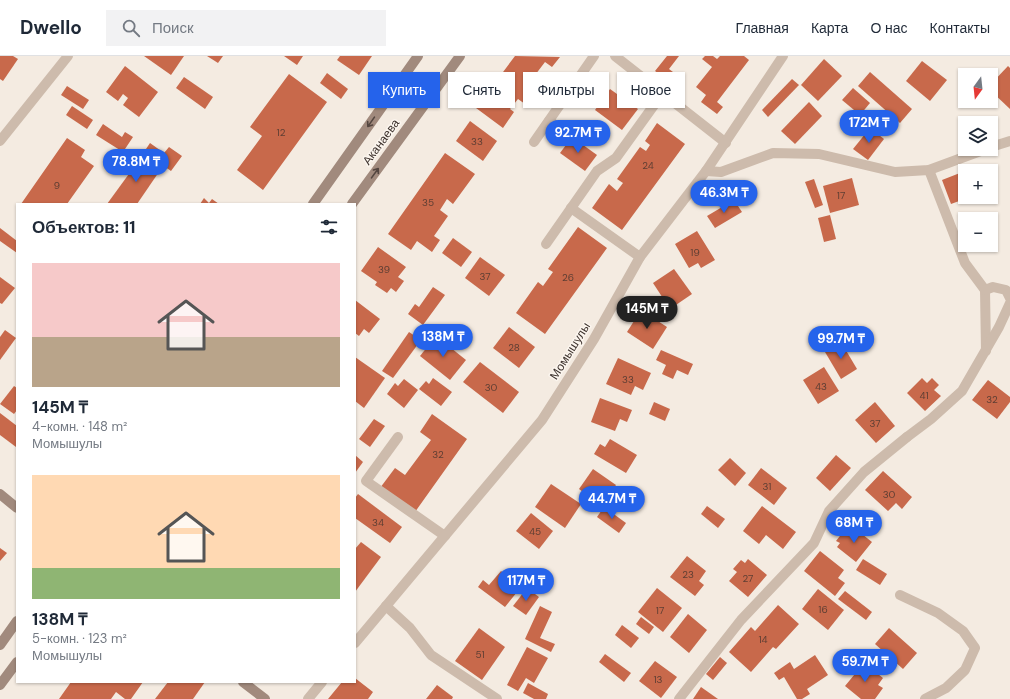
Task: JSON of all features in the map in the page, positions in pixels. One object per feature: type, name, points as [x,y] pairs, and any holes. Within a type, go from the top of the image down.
[{"type":"street","points":[[0,141],[68,56]]},
{"type":"street","name":"Аканаева","points":[[314,203],[418,56]]},
{"type":"street","name":"Аканаева","points":[[353,203],[460,56]]},
{"type":"street","points":[[534,142],[594,56]]},
{"type":"street","points":[[615,56],[635,72]]},
{"type":"street","name":"Момышулы","points":[[356,642],[542,420],[594,339],[640,258],[726,143],[783,56]]},
{"type":"street","points":[[546,244],[597,171],[616,158],[652,108]]},
{"type":"street","points":[[680,108],[726,143]]},
{"type":"street","points":[[549,121],[564,131]]},
{"type":"street","points":[[998,145],[1010,141]]},
{"type":"street","points":[[706,171],[721,172],[773,153],[819,154],[895,172],[929,170],[967,156]]},
{"type":"street","points":[[929,170],[965,263],[985,290],[986,351]]},
{"type":"street","points":[[570,208],[640,258]]},
{"type":"street","points":[[985,290],[993,286],[1006,290],[1010,298]]},
{"type":"street","points":[[679,699],[741,620],[814,542],[829,511],[864,472],[931,419],[962,391],[986,351],[1010,303]]},
{"type":"street","points":[[398,437],[366,481],[445,536]]},
{"type":"street","points":[[0,494],[16,507]]},
{"type":"street","points":[[900,595],[938,613],[963,631],[975,648],[965,670],[946,688],[925,699]]},
{"type":"street","points":[[386,606],[410,628],[431,655],[497,699]]},
{"type":"street","points":[[0,645],[16,622]]},
{"type":"street","points":[[0,685],[16,663]]},
{"type":"street","points":[[244,683],[265,699]]},
{"type":"street","points":[[308,699],[321,683]]},
{"type":"building","points":[[0,56],[13,56],[18,59],[3,81],[0,79]]},
{"type":"building","points":[[144,56],[184,56],[171,75]]},
{"type":"building","points":[[207,56],[223,56],[218,63]]},
{"type":"building","points":[[284,56],[303,56],[297,65]]},
{"type":"building","points":[[340,56],[372,56],[359,75],[337,60]]},
{"type":"building","points":[[515,56],[560,57],[552,67],[545,62],[537,72],[523,72],[523,103],[518,99],[515,103],[515,72],[503,72]]},
{"type":"building","points":[[667,56],[679,56],[669,69],[673,72],[655,71]]},
{"type":"building","points":[[705,56],[713,56],[717,59],[720,56],[744,56],[749,60],[717,102],[723,107],[717,114],[701,102],[706,95],[696,87],[712,67],[702,59]]},
{"type":"building","points":[[824,59],[842,76],[818,101],[801,85]]},
{"type":"building","points":[[922,61],[947,80],[930,101],[906,81]]},
{"type":"building","points":[[125,66],[158,92],[139,117],[123,105],[128,98],[123,94],[118,101],[106,92]]},
{"type":"building","points":[[1008,66],[1010,68],[1010,109],[998,98],[998,77]]},
{"type":"building","points":[[870,72],[912,109],[900,123],[858,86]]},
{"type":"building","points":[[327,73],[348,89],[341,99],[320,83]]},
{"type":"building","points":[[289,74],[327,102],[263,190],[237,170],[262,136],[250,127]]},
{"type":"building","points":[[184,77],[213,97],[205,109],[176,88]]},
{"type":"building","points":[[792,79],[799,85],[768,117],[762,110]]},
{"type":"building","points":[[67,86],[89,100],[83,109],[61,95]]},
{"type":"building","points":[[853,88],[870,103],[860,115],[842,100]]},
{"type":"building","points":[[610,89],[617,94],[617,108],[638,109],[622,130],[595,110],[596,108],[609,108]]},
{"type":"building","points":[[809,102],[822,116],[795,144],[781,131]]},
{"type":"building","points":[[72,106],[93,120],[87,129],[66,115]]},
{"type":"building","points":[[476,108],[511,108],[510,109],[514,112],[503,128]]},
{"type":"building","points":[[470,121],[497,141],[483,161],[456,141]]},
{"type":"building","points":[[657,123],[685,144],[622,230],[592,208],[609,184],[617,191],[623,183],[617,179],[640,147],[646,151],[650,145],[645,141]]},
{"type":"building","points":[[103,124],[122,137],[125,132],[133,137],[123,152],[96,135]]},
{"type":"building","points":[[870,128],[884,139],[868,160],[853,149]]},
{"type":"building","points":[[572,137],[597,155],[585,171],[560,153]]},
{"type":"building","points":[[67,138],[85,150],[81,157],[94,166],[68,203],[22,203]]},
{"type":"building","points":[[150,143],[164,153],[169,147],[182,156],[171,171],[144,152]]},
{"type":"building","points":[[445,153],[475,174],[453,204],[447,199],[440,210],[448,216],[434,236],[440,240],[432,252],[417,241],[411,250],[388,234]]},
{"type":"building","points":[[142,156],[161,169],[138,203],[108,203]]},
{"type":"building","points":[[958,174],[958,201],[951,204],[942,180]]},
{"type":"building","points":[[852,178],[859,205],[830,213],[823,186]]},
{"type":"building","points":[[814,179],[823,205],[815,208],[805,182]]},
{"type":"building","points":[[204,198],[209,203],[201,203]]},
{"type":"building","points":[[212,199],[218,203],[209,203]]},
{"type":"building","points":[[734,200],[742,212],[715,228],[707,216]]},
{"type":"building","points":[[830,215],[836,239],[824,242],[818,218]]},
{"type":"building","points":[[578,227],[607,248],[545,334],[516,313],[538,282],[543,286],[553,272],[548,269]]},
{"type":"building","points":[[0,228],[16,240],[16,252],[0,241]]},
{"type":"building","points":[[697,231],[715,260],[701,268],[698,263],[689,268],[675,244]]},
{"type":"building","points":[[453,238],[472,252],[461,267],[442,253]]},
{"type":"building","points":[[378,247],[406,267],[398,277],[404,281],[396,292],[391,288],[387,293],[375,285],[377,282],[361,271]]},
{"type":"building","points":[[480,257],[505,275],[489,296],[465,278]]},
{"type":"building","points":[[674,269],[692,294],[670,309],[653,283]]},
{"type":"building","points":[[0,277],[15,288],[2,304],[0,303]]},
{"type":"building","points":[[433,287],[445,295],[423,325],[408,314],[415,304],[419,307]]},
{"type":"building","points":[[356,301],[380,319],[369,333],[364,329],[359,336],[356,334]]},
{"type":"building","points":[[641,310],[667,327],[653,349],[627,332]]},
{"type":"building","points":[[509,327],[535,347],[519,368],[493,348]]},
{"type":"building","points":[[5,330],[16,338],[0,360],[0,337]]},
{"type":"building","points":[[409,332],[421,340],[393,378],[382,371]]},
{"type":"building","points":[[436,336],[466,360],[450,380],[420,356]]},
{"type":"building","points":[[841,342],[857,369],[841,379],[825,352]]},
{"type":"building","points":[[661,350],[693,364],[688,375],[677,370],[673,379],[662,374],[666,365],[656,360]]},
{"type":"building","points":[[356,358],[385,378],[364,408],[356,402]]},
{"type":"building","points":[[618,358],[651,373],[643,390],[635,386],[631,395],[606,384]]},
{"type":"building","points":[[480,362],[519,392],[503,413],[463,382]]},
{"type":"building","points":[[824,367],[839,391],[818,404],[803,380]]},
{"type":"building","points":[[433,378],[452,392],[441,406],[419,389],[426,381],[429,384]]},
{"type":"building","points":[[922,378],[927,383],[932,378],[939,385],[934,390],[941,396],[925,411],[907,393]]},
{"type":"building","points":[[404,379],[418,390],[404,408],[387,394],[395,383],[398,386]]},
{"type":"building","points":[[988,380],[1010,397],[1010,402],[997,419],[972,400]]},
{"type":"building","points":[[14,386],[16,387],[16,411],[14,414],[0,404]]},
{"type":"building","points":[[600,398],[632,410],[627,422],[620,419],[615,431],[591,422]]},
{"type":"building","points":[[654,402],[670,409],[665,421],[649,414]]},
{"type":"building","points":[[875,402],[895,426],[876,443],[855,420]]},
{"type":"building","points":[[0,413],[16,425],[16,447],[0,435]]},
{"type":"building","points":[[432,414],[467,439],[415,512],[380,488],[395,468],[405,475],[431,440],[420,432]]},
{"type":"building","points":[[374,419],[385,426],[370,447],[359,439]]},
{"type":"building","points":[[610,439],[637,455],[626,473],[594,454],[600,444],[605,447]]},
{"type":"building","points":[[836,455],[851,468],[830,491],[816,478]]},
{"type":"building","points":[[356,456],[363,462],[356,472]]},
{"type":"building","points":[[730,458],[746,473],[735,486],[718,470]]},
{"type":"building","points":[[761,468],[787,488],[774,505],[748,485]]},
{"type":"building","points":[[593,469],[616,485],[602,506],[579,489]]},
{"type":"building","points":[[883,471],[912,497],[902,509],[896,503],[888,511],[865,490]]},
{"type":"building","points":[[551,484],[581,504],[565,528],[535,507]]},
{"type":"building","points":[[358,494],[402,527],[390,543],[356,519],[356,497]]},
{"type":"building","points":[[707,506],[725,519],[718,528],[701,514]]},
{"type":"building","points":[[762,506],[796,532],[783,549],[766,535],[759,544],[743,531]]},
{"type":"building","points":[[604,507],[626,523],[619,533],[597,517]]},
{"type":"building","points":[[531,513],[553,531],[539,549],[516,531]]},
{"type":"building","points":[[853,527],[872,542],[856,562],[837,547],[840,543],[836,541],[843,532],[846,535]]},
{"type":"building","points":[[361,542],[381,557],[356,591],[356,548]]},
{"type":"building","points":[[0,548],[7,553],[0,561]]},
{"type":"building","points":[[820,551],[844,570],[838,578],[845,583],[835,596],[804,571]]},
{"type":"building","points":[[687,556],[706,571],[699,581],[704,585],[695,596],[670,577]]},
{"type":"building","points":[[748,559],[767,575],[748,597],[729,581],[737,572],[733,569],[741,560],[745,563]]},
{"type":"building","points":[[863,559],[887,574],[880,585],[856,570]]},
{"type":"building","points":[[501,571],[521,587],[505,607],[478,587],[483,580],[489,585]]},
{"type":"building","points":[[527,588],[539,597],[526,615],[513,606]]},
{"type":"building","points":[[657,588],[682,608],[663,632],[638,612]]},
{"type":"building","points":[[818,589],[844,610],[828,630],[802,609]]},
{"type":"building","points":[[845,591],[872,612],[866,620],[838,599]]},
{"type":"building","points":[[778,605],[799,624],[776,649],[773,647],[751,672],[729,652],[751,627],[755,631]]},
{"type":"building","points":[[540,606],[552,612],[540,638],[555,644],[551,652],[525,639]]},
{"type":"building","points":[[688,614],[707,630],[689,653],[670,637]]},
{"type":"building","points":[[641,617],[654,627],[649,634],[636,624]]},
{"type":"building","points":[[622,625],[639,638],[631,648],[615,635]]},
{"type":"building","points":[[479,628],[505,647],[482,680],[455,661]]},
{"type":"building","points":[[889,628],[917,653],[903,669],[875,644]]},
{"type":"building","points":[[527,647],[548,658],[534,683],[526,678],[518,691],[507,685]]},
{"type":"building","points":[[605,654],[631,673],[624,682],[599,662]]},
{"type":"building","points":[[815,655],[828,675],[807,689],[810,694],[802,699],[797,699],[784,677],[779,680],[774,673],[790,662],[794,669]]},
{"type":"building","points":[[720,657],[727,663],[713,680],[706,674]]},
{"type":"building","points":[[655,661],[677,677],[661,698],[639,681]]},
{"type":"building","points":[[864,663],[883,678],[878,685],[883,688],[875,699],[861,699],[845,686]]},
{"type":"building","points":[[356,679],[373,692],[368,699],[328,699],[341,683],[356,683]]},
{"type":"building","points":[[70,683],[142,683],[131,699],[125,699],[116,692],[111,699],[59,699]]},
{"type":"building","points":[[167,683],[204,683],[193,699],[155,699]]},
{"type":"building","points":[[528,683],[548,694],[546,699],[534,699],[523,693]]},
{"type":"building","points":[[437,685],[453,697],[452,699],[426,699]]},
{"type":"building","points":[[701,687],[718,699],[693,699]]}]
